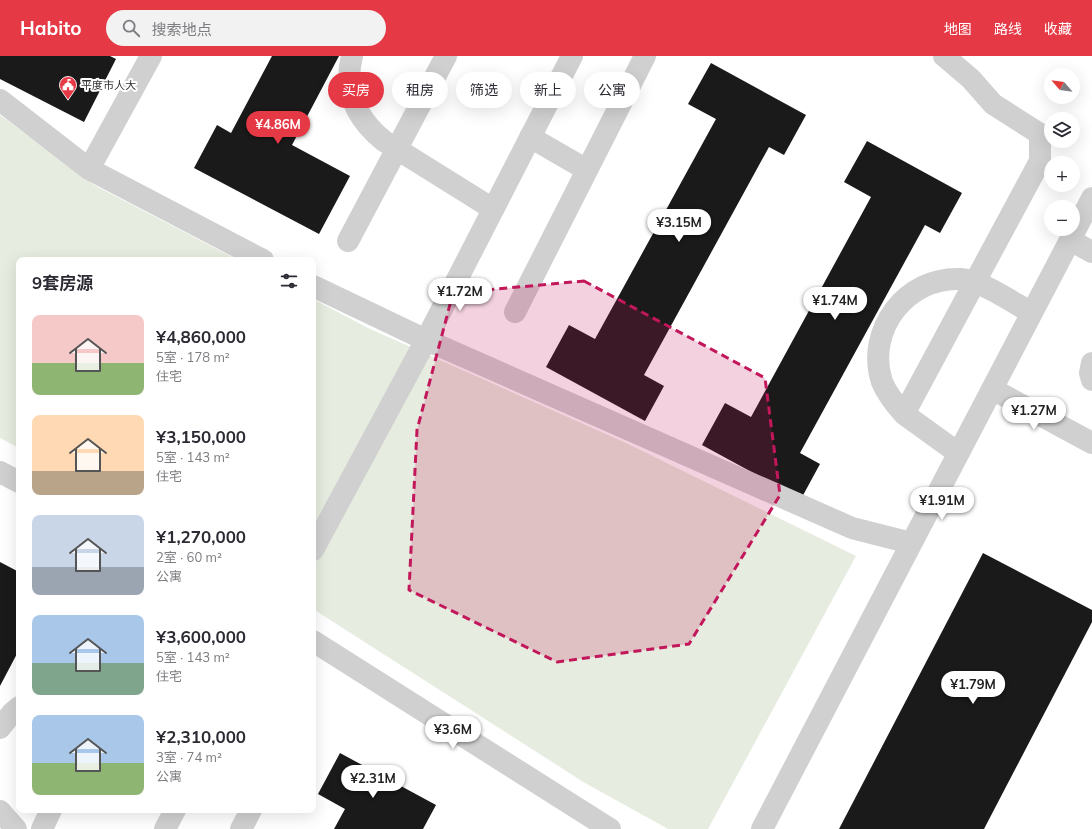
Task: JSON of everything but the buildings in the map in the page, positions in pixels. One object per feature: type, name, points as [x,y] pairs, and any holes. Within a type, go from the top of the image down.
[{"type":"street","points":[[90,169],[151,56]]},
{"type":"street","points":[[352,56],[349,78],[351,93],[356,107],[372,132],[493,209]]},
{"type":"street","points":[[348,241],[446,56]]},
{"type":"street","points":[[515,312],[645,56]]},
{"type":"street","points":[[904,414],[1040,161],[1040,134],[993,104],[971,80],[944,56]]},
{"type":"street","points":[[316,544],[426,340],[530,137],[566,58]]},
{"type":"street","points":[[0,100],[90,169],[257,257]]},
{"type":"street","points":[[530,137],[587,170]]},
{"type":"street","points":[[762,829],[1092,198]]},
{"type":"street","points":[[1070,240],[1092,252]]},
{"type":"street","points":[[958,453],[904,414],[895,405],[888,394],[882,382],[878,356],[883,330],[888,318],[907,296],[919,288],[932,282],[961,279],[975,282],[1032,313]]},
{"type":"street","points":[[316,287],[426,340],[852,528],[911,543]]},
{"type":"street","points":[[1092,363],[1090,373],[1092,380]]},
{"type":"street","points":[[992,389],[1092,443]]},
{"type":"street","points":[[0,472],[16,480]]},
{"type":"street","points":[[316,643],[610,829]]},
{"type":"street","points":[[0,728],[16,710]]},
{"type":"street","points":[[0,811],[16,829]]},
{"type":"street","points":[[42,829],[50,813]]},
{"type":"street","points":[[241,829],[249,813]]},
{"type":"highlighted area","points":[[584,281],[765,378],[780,495],[689,644],[557,662],[409,590],[417,430],[453,293]]},
{"type":"shaded area","points":[[0,115],[94,185],[232,257],[16,257],[16,446],[0,438]]},
{"type":"shaded area","points":[[316,301],[368,328],[626,443],[856,556],[708,829],[668,829],[585,783],[316,611]]},
{"type":"place","name":"平度市人大","points":[[68,100]]}]
